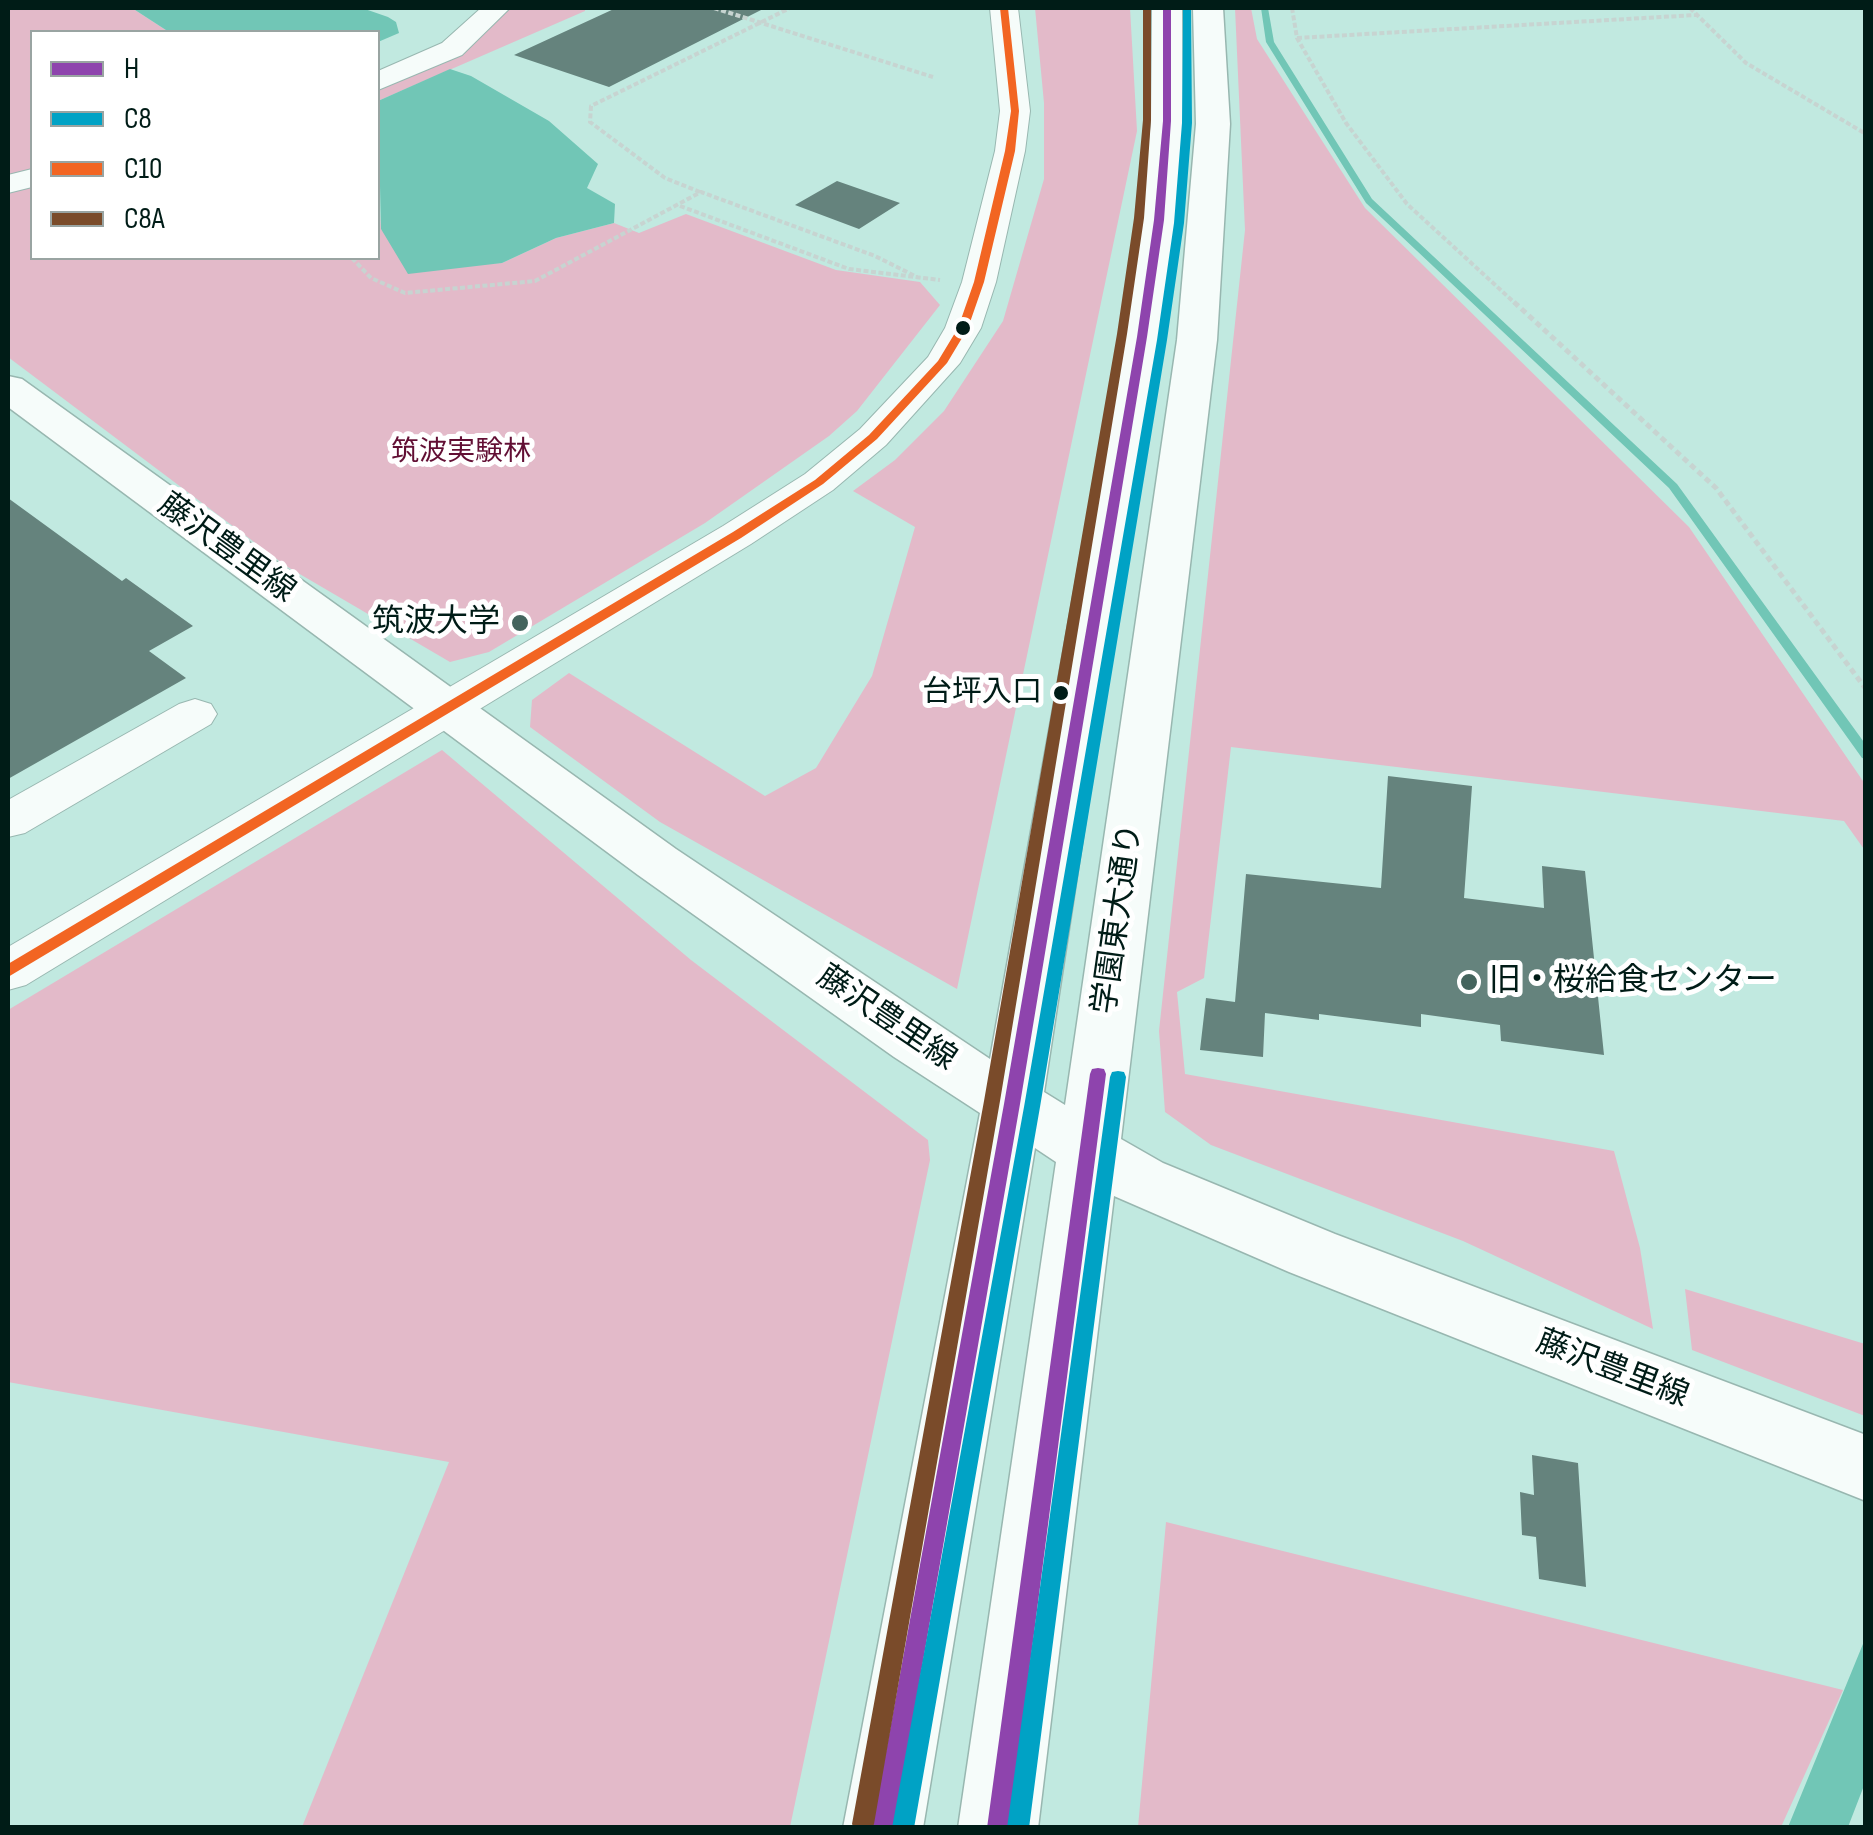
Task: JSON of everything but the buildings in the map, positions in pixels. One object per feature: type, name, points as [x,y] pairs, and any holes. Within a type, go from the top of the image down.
[{"type":"main road","points":[[883,1828],[919,1605],[1012,1104],[1154,258],[1166,121],[1167,8]]},
{"type":"main road","name":"学園東大通り","points":[[998,1828],[1197,340],[1213,124],[1208,8]]},
{"type":"main road","name":"藤沢豊里線","points":[[8,388],[657,862],[1012,1104],[1089,1151],[1142,1181],[1312,1253],[1866,1468]]},
{"type":"street","points":[[380,80],[452,49],[496,8]]},
{"type":"street","points":[[8,971],[737,535],[832,471],[873,438],[942,363],[963,328],[979,282],[1010,151],[1014,111],[1004,8]]},
{"type":"street","points":[[8,821],[196,714]]},
{"type":"path","points":[[714,8],[933,77]]},
{"type":"path","points":[[790,8],[591,106],[590,122],[665,178],[876,256],[917,277]]},
{"type":"path","points":[[1292,8],[1298,38],[1346,123],[1407,204],[1716,488],[1866,689]]},
{"type":"path","points":[[1690,8],[1746,63],[1866,134]]},
{"type":"path","points":[[1298,38],[1696,14]]},
{"type":"path","points":[[354,260],[371,278],[405,292],[536,281],[701,192]]},
{"type":"path","points":[[679,205],[848,270],[979,282]]},
{"type":"path","points":[[936,288],[944,264]]},
{"type":"green space","name":"筑波実験林","points":[[8,8],[132,8],[166,30],[30,30],[30,260],[380,260],[380,212],[381,229],[459,265],[502,263],[556,238],[614,223],[639,233],[686,214],[836,270],[920,282],[940,305],[857,411],[829,436],[705,523],[489,652],[450,662],[286,566],[8,357]]},
{"type":"green space","points":[[510,8],[585,8],[380,100],[380,86],[469,48]]},
{"type":"green space","points":[[1035,8],[1130,8],[1137,131],[957,989],[660,822],[530,727],[532,700],[569,673],[765,796],[816,768],[872,676],[915,527],[853,491],[895,460],[944,411],[1003,321],[1044,179],[1044,103]]},
{"type":"green space","points":[[1235,8],[1251,8],[1257,39],[1365,208],[1689,527],[1865,784],[1866,852],[1844,821],[1231,747],[1204,978],[1177,992],[1185,1074],[1614,1151],[1640,1248],[1653,1329],[1463,1241],[1211,1145],[1165,1112],[1159,1031],[1245,230]]},
{"type":"green space","points":[[442,750],[691,960],[928,1140],[930,1160],[790,1827],[302,1827],[449,1462],[8,1382],[8,1010]]},
{"type":"green space","points":[[1685,1289],[1865,1344],[1865,1416],[1692,1350]]},
{"type":"green space","points":[[1166,1522],[1843,1690],[1781,1827],[1138,1827]]},
{"type":"shaded area","points":[[132,8],[362,8],[396,22],[399,33],[380,41],[380,30],[166,30]]},
{"type":"shaded area","points":[[450,69],[471,76],[549,121],[598,164],[587,188],[615,204],[614,223],[556,238],[502,263],[408,274],[381,229],[380,100]]},
{"type":"shaded area","points":[[1865,1639],[1865,1783],[1848,1827],[1788,1827]]},
{"type":"waterway","points":[[1264,8],[1270,42],[1369,201],[1673,486],[1866,755]]},
{"type":"transit line","name":"C10","points":[[8,971],[737,535],[819,482],[873,437],[942,363],[963,328],[979,282],[1010,151],[1015,111],[1004,8]]},
{"type":"transit line","name":"C8A","points":[[863,1824],[992,1101],[1122,334],[1139,218],[1147,120],[1147,8]]},
{"type":"transit line","name":"H","points":[[883,1828],[1012,1104],[1142,337],[1159,220],[1167,121],[1167,8]]},
{"type":"transit line","name":"C8","points":[[903,1828],[1032,1107],[1162,340],[1179,223],[1187,123],[1187,8]]},
{"type":"transit line","name":"H","points":[[998,1828],[1098,1074]]},
{"type":"transit line","name":"C8","points":[[1018,1828],[1118,1077]]},
{"type":"place","name":"筑波大学","points":[[520,623]]},
{"type":"place","name":"台坪入口","points":[[1061,693]]},
{"type":"place","name":"旧・桜給食センター","points":[[1469,982]]}]
